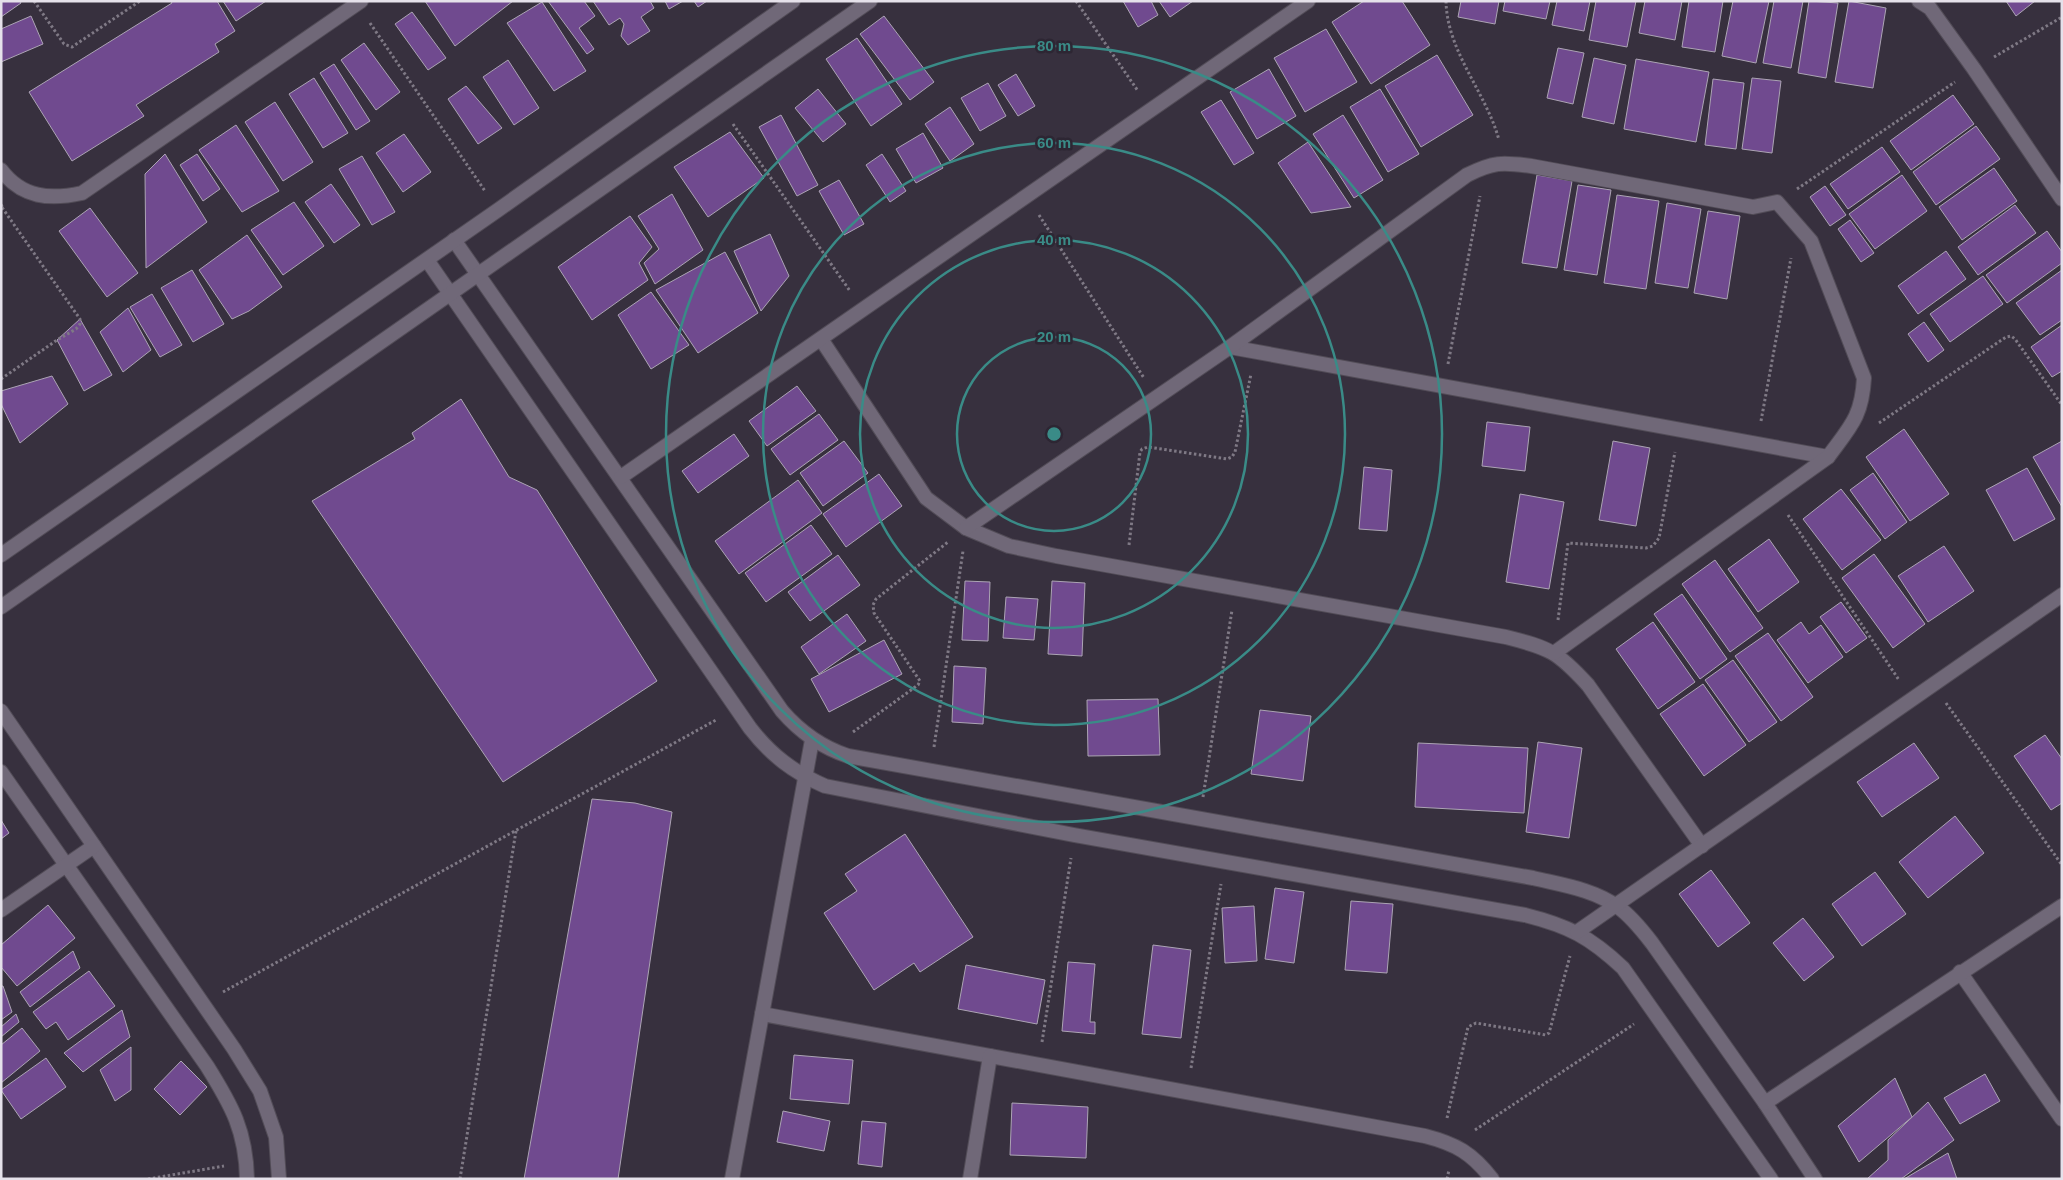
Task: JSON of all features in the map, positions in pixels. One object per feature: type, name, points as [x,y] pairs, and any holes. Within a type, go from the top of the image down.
[{"type":"street","points":[[1,555],[427,260],[793,1]]},
{"type":"street","points":[[1,607],[870,1]]},
{"type":"street","points":[[621,478],[1308,1]]},
{"type":"street","points":[[1919,1],[1930,8],[1974,69],[2062,199]]},
{"type":"street","points":[[1,170],[8,179],[24,190],[43,196],[62,197],[82,193],[359,3]]},
{"type":"street","points":[[966,528],[1230,347],[1467,175],[1485,166],[1505,162],[1753,207],[1777,202],[1811,241],[1864,378],[1863,401],[1854,422],[1828,457],[1554,653]]},
{"type":"street","points":[[454,240],[782,711],[796,727],[812,740],[830,750],[848,756],[1199,817],[1534,878],[1581,889],[1617,906],[1633,920],[1652,943],[1764,1102],[1815,1179]]},
{"type":"street","points":[[427,260],[737,709],[766,748],[785,765],[806,778],[825,786],[1074,835],[1525,915],[1555,923],[1577,932],[1602,948],[1623,968],[1771,1179]]},
{"type":"street","points":[[821,339],[926,498],[966,528],[1009,546],[1506,637],[1538,645],[1554,653],[1566,661],[1588,685],[1702,846]]},
{"type":"street","points":[[1230,347],[1828,457]]},
{"type":"street","points":[[1577,932],[2062,595]]},
{"type":"street","points":[[1,712],[202,1003],[260,1091],[276,1138],[280,1179]]},
{"type":"street","points":[[732,1179],[812,740]]},
{"type":"street","points":[[1,772],[207,1066],[230,1103],[241,1132],[247,1162],[247,1179]]},
{"type":"street","points":[[1,910],[94,846]]},
{"type":"street","points":[[1764,1102],[2062,906]]},
{"type":"street","points":[[1960,972],[2062,1119]]},
{"type":"street","points":[[762,1014],[1425,1136],[1447,1142],[1478,1161],[1492,1179]]},
{"type":"street","points":[[970,1179],[990,1056]]},
{"type":"path","points":[[34,1],[64,44],[72,47],[140,1]]},
{"type":"path","points":[[1076,1],[1152,110]]},
{"type":"path","points":[[1446,1],[1452,37],[1494,124],[1505,162]]},
{"type":"path","points":[[359,3],[498,210]]},
{"type":"path","points":[[1777,202],[1974,69],[2062,17]]},
{"type":"path","points":[[721,106],[863,310]]},
{"type":"path","points":[[1444,387],[1485,166]]},
{"type":"path","points":[[1026,196],[1157,397]]},
{"type":"path","points":[[1,206],[80,318],[80,324],[76,329],[57,340],[1,380]]},
{"type":"path","points":[[1756,444],[1797,225]]},
{"type":"path","points":[[1877,424],[2006,337],[2011,336],[2062,405]]},
{"type":"path","points":[[1127,569],[1140,452],[1148,447],[1227,459],[1232,458],[1235,452],[1256,352]]},
{"type":"path","points":[[1554,653],[1566,546],[1568,543],[1573,542],[1646,548],[1653,546],[1659,538],[1680,430]]},
{"type":"path","points":[[1774,496],[1912,699]]},
{"type":"path","points":[[830,750],[918,685],[919,678],[874,613],[873,605],[876,599],[966,528]]},
{"type":"path","points":[[931,770],[966,528]]},
{"type":"path","points":[[1199,817],[1235,588]]},
{"type":"path","points":[[1933,685],[2062,865]]},
{"type":"path","points":[[202,1003],[737,709]]},
{"type":"path","points":[[460,1179],[516,830]]},
{"type":"path","points":[[1038,1065],[1074,835]]},
{"type":"path","points":[[1187,1092],[1225,862]]},
{"type":"path","points":[[1447,1179],[1447,1142],[1468,1028],[1476,1023],[1543,1036],[1549,1033],[1577,932]]},
{"type":"path","points":[[1447,1142],[1654,1010]]},
{"type":"path","points":[[148,1179],[247,1162]]},
{"type":"building","points":[[1,1],[20,1],[21,3],[1,17]]},
{"type":"building","points":[[171,1],[217,1],[235,31],[215,44],[219,52],[136,105],[144,116],[72,161],[29,92],[172,3]]},
{"type":"building","points":[[223,1],[266,1],[236,21]]},
{"type":"building","points":[[425,1],[513,1],[455,46]]},
{"type":"building","points":[[548,1],[584,1],[595,16],[579,28],[594,49],[587,54]]},
{"type":"building","points":[[593,1],[650,1],[654,8],[641,17],[650,31],[628,45],[621,36],[624,24],[620,18],[609,25]]},
{"type":"building","points":[[665,1],[683,1],[669,9]]},
{"type":"building","points":[[694,1],[707,1],[698,7]]},
{"type":"building","points":[[1123,1],[1151,1],[1158,15],[1138,27]]},
{"type":"building","points":[[1159,1],[1193,1],[1170,17]]},
{"type":"building","points":[[1364,1],[1402,1],[1430,45],[1371,84],[1332,22]]},
{"type":"building","points":[[1461,1],[1499,1],[1495,24],[1458,17]]},
{"type":"building","points":[[1505,1],[1550,1],[1546,19],[1503,11]]},
{"type":"building","points":[[1557,1],[1590,1],[1584,31],[1552,25]]},
{"type":"building","points":[[1596,1],[1636,1],[1627,47],[1589,40]]},
{"type":"building","points":[[1645,1],[1682,1],[1675,40],[1639,33]]},
{"type":"building","points":[[1689,1],[1723,1],[1715,52],[1682,47]]},
{"type":"building","points":[[1733,1],[1769,1],[1756,63],[1722,56]]},
{"type":"building","points":[[1774,1],[1803,1],[1791,68],[1763,63]]},
{"type":"building","points":[[1809,1],[1838,3],[1826,78],[1798,73]]},
{"type":"building","points":[[1849,1],[1886,8],[1873,88],[1835,82]]},
{"type":"building","points":[[2006,1],[2035,1],[2016,16]]},
{"type":"building","points":[[542,2],[586,71],[554,91],[507,23]]},
{"type":"building","points":[[412,12],[446,58],[428,70],[395,24]]},
{"type":"building","points":[[31,16],[43,44],[1,62],[1,29]]},
{"type":"building","points":[[884,16],[934,82],[910,100],[860,34]]},
{"type":"building","points":[[1326,29],[1357,82],[1305,112],[1274,58]]},
{"type":"building","points":[[857,38],[902,104],[871,126],[826,59]]},
{"type":"building","points":[[364,43],[400,92],[376,110],[341,60]]},
{"type":"building","points":[[1558,48],[1584,53],[1573,104],[1547,98]]},
{"type":"building","points":[[1437,55],[1473,115],[1421,147],[1385,86]]},
{"type":"building","points":[[1594,58],[1626,65],[1614,124],[1582,117]]},
{"type":"building","points":[[1636,59],[1709,72],[1696,142],[1624,129]]},
{"type":"building","points":[[508,60],[539,108],[514,125],[483,77]]},
{"type":"building","points":[[334,64],[370,121],[356,130],[320,73]]},
{"type":"building","points":[[1269,69],[1296,116],[1257,139],[1230,92]]},
{"type":"building","points":[[1016,74],[1035,106],[1018,116],[998,85]]},
{"type":"building","points":[[314,78],[348,133],[323,148],[289,94]]},
{"type":"building","points":[[1752,78],[1781,81],[1772,153],[1742,149]]},
{"type":"building","points":[[1713,79],[1744,83],[1736,149],[1705,145]]},
{"type":"building","points":[[988,83],[1006,116],[980,131],[961,98]]},
{"type":"building","points":[[466,86],[502,128],[478,144],[448,99]]},
{"type":"building","points":[[818,89],[846,124],[823,142],[795,108]]},
{"type":"building","points":[[1380,89],[1419,154],[1388,172],[1350,107]]},
{"type":"building","points":[[1953,95],[1974,124],[1911,170],[1890,141]]},
{"type":"building","points":[[1221,100],[1254,153],[1234,165],[1201,112]]},
{"type":"building","points":[[275,102],[313,162],[283,181],[245,122]]},
{"type":"building","points":[[950,107],[974,144],[950,161],[925,124]]},
{"type":"building","points":[[781,115],[818,185],[797,196],[759,127]]},
{"type":"building","points":[[1343,115],[1383,180],[1354,198],[1313,134]]},
{"type":"building","points":[[236,125],[279,191],[242,212],[199,150]]},
{"type":"building","points":[[1976,126],[2000,159],[1936,205],[1913,172]]},
{"type":"building","points":[[730,132],[764,178],[708,217],[674,167]]},
{"type":"building","points":[[923,133],[943,168],[916,183],[896,149]]},
{"type":"building","points":[[404,134],[431,172],[403,192],[376,153]]},
{"type":"building","points":[[1308,142],[1351,207],[1311,213],[1278,163]]},
{"type":"building","points":[[1882,147],[1900,172],[1848,209],[1830,184]]},
{"type":"building","points":[[165,154],[207,222],[146,268],[145,174]]},
{"type":"building","points":[[197,154],[220,189],[203,201],[180,165]]},
{"type":"building","points":[[882,154],[906,191],[890,202],[866,165]]},
{"type":"building","points":[[362,156],[395,212],[372,225],[339,169]]},
{"type":"building","points":[[1994,168],[2017,201],[1962,240],[1939,207]]},
{"type":"building","points":[[1537,175],[1572,181],[1557,268],[1522,263]]},
{"type":"building","points":[[1902,175],[1927,211],[1875,249],[1849,214]]},
{"type":"building","points":[[839,180],[864,224],[844,235],[819,191]]},
{"type":"building","points":[[331,184],[360,225],[334,243],[305,202]]},
{"type":"building","points":[[1578,185],[1611,190],[1597,275],[1564,270]]},
{"type":"building","points":[[1825,186],[1846,215],[1830,226],[1810,197]]},
{"type":"building","points":[[672,194],[703,250],[655,284],[644,263],[659,249],[638,216]]},
{"type":"building","points":[[1617,195],[1659,201],[1646,289],[1604,283]]},
{"type":"building","points":[[294,202],[324,246],[283,275],[251,230]]},
{"type":"building","points":[[1667,203],[1701,209],[1688,288],[1655,283]]},
{"type":"building","points":[[2015,205],[2036,233],[1978,275],[1958,247]]},
{"type":"building","points":[[90,208],[138,273],[107,297],[59,231]]},
{"type":"building","points":[[1708,211],[1740,216],[1727,299],[1694,293]]},
{"type":"building","points":[[630,216],[652,247],[639,263],[648,280],[592,320],[558,267]]},
{"type":"building","points":[[1850,220],[1874,253],[1861,262],[1838,229]]},
{"type":"building","points":[[2047,231],[2062,252],[2062,263],[2007,303],[1986,275]]},
{"type":"building","points":[[770,234],[789,276],[761,311],[734,251]]},
{"type":"building","points":[[247,235],[282,287],[249,311],[232,319],[199,270]]},
{"type":"building","points":[[1946,251],[1966,279],[1918,314],[1898,286]]},
{"type":"building","points":[[725,252],[758,313],[698,353],[656,290]]},
{"type":"building","points":[[192,270],[224,324],[193,342],[161,288]]},
{"type":"building","points":[[2062,270],[2062,320],[2040,335],[2016,303]]},
{"type":"building","points":[[1983,276],[2003,304],[1950,342],[1930,314]]},
{"type":"building","points":[[651,292],[689,345],[651,369],[618,315]]},
{"type":"building","points":[[152,294],[182,345],[160,357],[130,307]]},
{"type":"building","points":[[128,308],[151,350],[123,372],[100,332]]},
{"type":"building","points":[[80,319],[112,375],[84,391],[57,340]]},
{"type":"building","points":[[1924,322],[1944,350],[1928,362],[1908,334]]},
{"type":"building","points":[[2062,325],[2062,371],[2052,377],[2031,347]]},
{"type":"building","points":[[52,376],[68,404],[20,443],[1,404],[1,391]]},
{"type":"building","points":[[797,386],[816,411],[767,446],[749,421]]},
{"type":"building","points":[[461,399],[509,477],[537,490],[657,681],[503,782],[312,501],[415,439],[412,433]]},
{"type":"building","points":[[819,414],[838,440],[790,475],[771,449]]},
{"type":"building","points":[[1487,422],[1530,427],[1525,471],[1482,466]]},
{"type":"building","points":[[1904,429],[1949,494],[1910,521],[1866,457]]},
{"type":"building","points":[[734,434],[749,456],[698,493],[682,471]]},
{"type":"building","points":[[844,441],[868,473],[823,506],[800,473]]},
{"type":"building","points":[[1613,441],[1650,448],[1636,526],[1599,520]]},
{"type":"building","points":[[2062,441],[2062,507],[2033,457]]},
{"type":"building","points":[[1364,467],[1392,470],[1387,531],[1359,529]]},
{"type":"building","points":[[2027,468],[2055,519],[2014,541],[1986,490]]},
{"type":"building","points":[[1873,473],[1907,522],[1885,539],[1850,490]]},
{"type":"building","points":[[879,474],[902,506],[846,547],[823,514]]},
{"type":"building","points":[[798,480],[822,513],[739,574],[715,541]]},
{"type":"building","points":[[1841,489],[1881,540],[1842,570],[1803,519]]},
{"type":"building","points":[[1520,494],[1564,502],[1549,589],[1506,582]]},
{"type":"building","points":[[811,525],[832,554],[766,602],[745,573]]},
{"type":"building","points":[[1769,539],[1799,582],[1758,612],[1728,569]]},
{"type":"building","points":[[1944,546],[1974,591],[1928,622],[1898,576]]},
{"type":"building","points":[[1874,554],[1925,624],[1893,648],[1842,578]]},
{"type":"building","points":[[838,555],[860,585],[810,621],[788,592]]},
{"type":"building","points":[[1715,560],[1763,628],[1730,652],[1682,584]]},
{"type":"building","points":[[965,581],[990,582],[988,641],[962,640]]},
{"type":"building","points":[[1052,581],[1085,583],[1082,656],[1048,654]]},
{"type":"building","points":[[1682,594],[1727,659],[1700,679],[1654,614]]},
{"type":"building","points":[[1006,597],[1038,599],[1034,640],[1003,638]]},
{"type":"building","points":[[1841,602],[1867,638],[1846,653],[1820,617]]},
{"type":"building","points":[[847,614],[866,641],[819,674],[801,647]]},
{"type":"building","points":[[1653,622],[1695,682],[1658,709],[1616,649]]},
{"type":"building","points":[[1801,622],[1809,634],[1821,625],[1843,657],[1808,683],[1777,640]]},
{"type":"building","points":[[1768,633],[1813,697],[1781,721],[1735,656]]},
{"type":"building","points":[[884,640],[902,674],[829,712],[811,679]]},
{"type":"building","points":[[1733,660],[1777,722],[1749,742],[1705,680]]},
{"type":"building","points":[[954,666],[986,668],[983,724],[952,722]]},
{"type":"building","points":[[1703,684],[1746,745],[1704,776],[1660,714]]},
{"type":"building","points":[[1158,699],[1160,755],[1088,756],[1087,700]]},
{"type":"building","points":[[1260,710],[1311,716],[1303,781],[1251,774]]},
{"type":"building","points":[[2045,735],[2062,759],[2062,803],[2051,810],[2014,756]]},
{"type":"building","points":[[1538,742],[1582,748],[1569,838],[1526,832]]},
{"type":"building","points":[[1418,743],[1528,748],[1524,813],[1415,807]]},
{"type":"building","points":[[1914,743],[1939,778],[1882,817],[1857,782]]},
{"type":"building","points":[[592,799],[635,803],[672,812],[618,1179],[524,1179]]},
{"type":"building","points":[[1955,816],[1984,853],[1928,898],[1899,862]]},
{"type":"building","points":[[1,820],[9,833],[1,839]]},
{"type":"building","points":[[905,834],[973,937],[920,972],[914,963],[874,990],[824,913],[857,891],[845,874]]},
{"type":"building","points":[[1711,870],[1750,923],[1718,947],[1679,894]]},
{"type":"building","points":[[1875,872],[1906,914],[1862,946],[1832,904]]},
{"type":"building","points":[[1275,888],[1304,892],[1294,963],[1265,959]]},
{"type":"building","points":[[1351,901],[1393,904],[1387,973],[1345,970]]},
{"type":"building","points":[[48,905],[75,938],[17,986],[1,967],[1,945]]},
{"type":"building","points":[[1254,906],[1257,961],[1225,963],[1222,908]]},
{"type":"building","points":[[1803,918],[1834,957],[1804,981],[1773,943]]},
{"type":"building","points":[[1153,945],[1191,950],[1181,1038],[1142,1034]]},
{"type":"building","points":[[73,951],[80,968],[30,1007],[20,992]]},
{"type":"building","points":[[1068,962],[1095,964],[1090,1022],[1095,1022],[1095,1034],[1062,1031]]},
{"type":"building","points":[[966,965],[1045,980],[1037,1024],[958,1009]]},
{"type":"building","points":[[89,971],[115,1006],[68,1040],[56,1022],[46,1029],[33,1012]]},
{"type":"building","points":[[1,986],[3,986],[12,1012],[1,1020]]},
{"type":"building","points":[[122,1010],[130,1037],[83,1072],[64,1053]]},
{"type":"building","points":[[16,1014],[19,1022],[1,1037],[1,1027]]},
{"type":"building","points":[[22,1028],[40,1051],[1,1083],[1,1045]]},
{"type":"building","points":[[131,1047],[131,1090],[115,1101],[100,1070]]},
{"type":"building","points":[[794,1055],[853,1060],[849,1104],[790,1099]]},
{"type":"building","points":[[46,1058],[66,1087],[21,1119],[1,1090]]},
{"type":"building","points":[[181,1061],[207,1087],[180,1115],[154,1089]]},
{"type":"building","points":[[1985,1074],[2000,1101],[1960,1124],[1944,1098]]},
{"type":"building","points":[[1895,1078],[1912,1117],[1859,1162],[1838,1126]]},
{"type":"building","points":[[1928,1102],[1954,1140],[1901,1179],[1867,1179],[1888,1160],[1888,1140]]},
{"type":"building","points":[[1012,1103],[1088,1107],[1086,1158],[1010,1155]]},
{"type":"building","points":[[783,1111],[830,1121],[824,1151],[777,1142]]},
{"type":"building","points":[[862,1121],[886,1123],[882,1167],[858,1164]]},
{"type":"building","points":[[1948,1153],[1957,1179],[1904,1179]]}]
